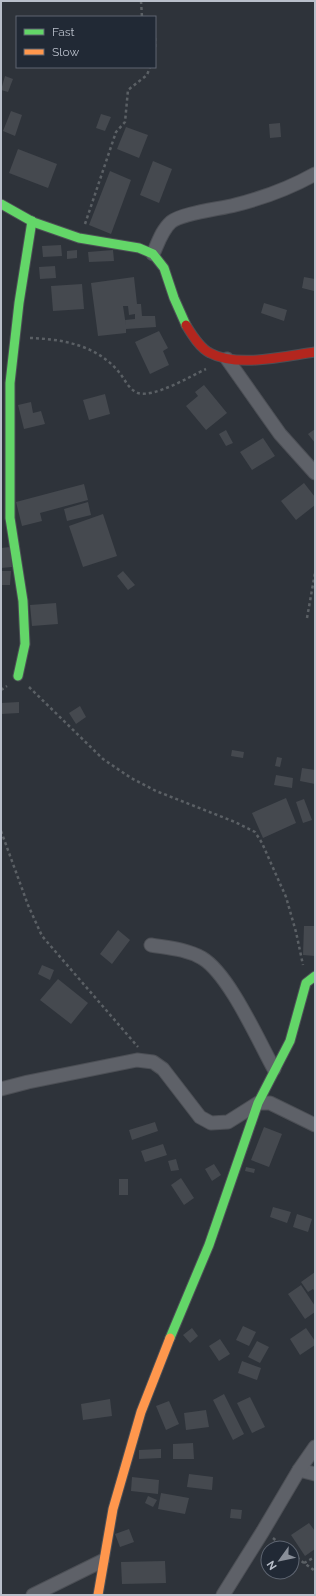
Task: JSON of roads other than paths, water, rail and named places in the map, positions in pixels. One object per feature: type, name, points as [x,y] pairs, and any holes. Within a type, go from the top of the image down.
[{"type":"street","points":[[153,254],[165,230],[172,222],[183,216],[265,196],[295,186],[315,174]]},
{"type":"street","points":[[1,204],[32,221],[80,238],[139,249],[153,254],[163,267],[177,305],[197,340],[201,346],[210,353],[227,359],[248,359],[315,352]]},
{"type":"street","points":[[18,676],[25,644],[22,601],[10,518],[10,383],[15,337],[32,221]]},
{"type":"street","points":[[227,359],[280,434],[315,473]]},
{"type":"street","points":[[152,946],[182,950],[203,959],[221,976],[274,1069]]},
{"type":"street","points":[[98,1595],[102,1561],[113,1509],[141,1412],[164,1352],[209,1245],[258,1102],[290,1041],[306,983],[315,976]]},
{"type":"street","points":[[1,1089],[28,1082],[137,1060],[153,1062],[163,1069],[200,1117],[211,1123],[228,1122],[258,1102],[270,1103],[315,1125]]},
{"type":"street","points":[[223,1595],[299,1470],[315,1447]]},
{"type":"street","points":[[299,1470],[315,1474]]},
{"type":"street","points":[[33,1595],[102,1561]]}]
